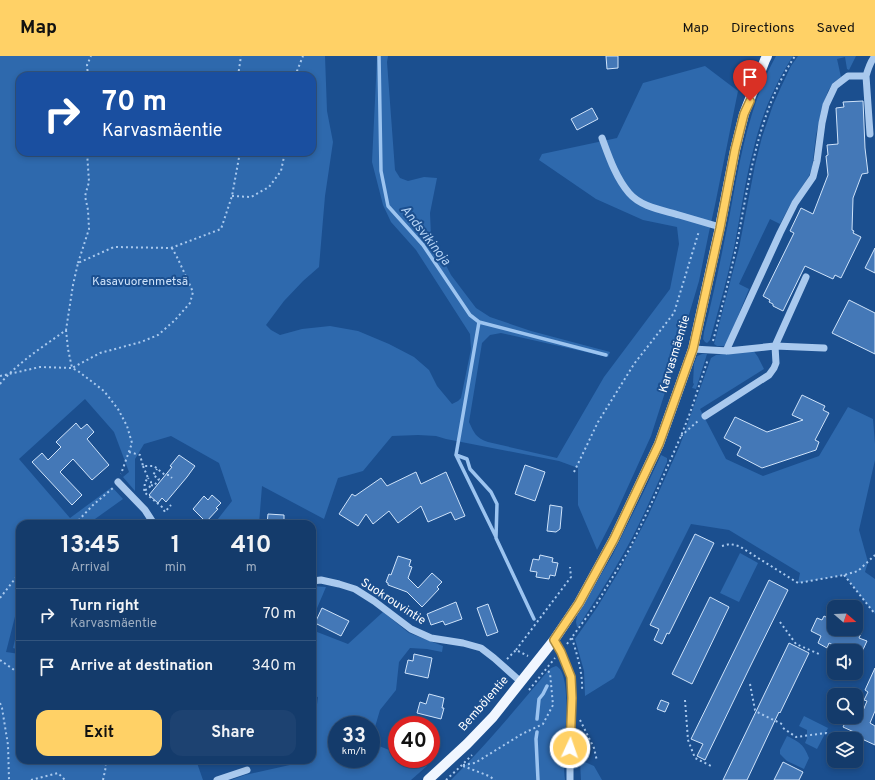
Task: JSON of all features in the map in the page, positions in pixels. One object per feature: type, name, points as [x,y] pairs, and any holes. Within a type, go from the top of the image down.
[{"type":"main road","name":"Karvasmäentie","points":[[554,640],[579,603],[614,539],[659,444],[693,349],[742,121],[763,57]]},
{"type":"main road","name":"Bembölentie","points":[[428,780],[467,744],[493,717],[554,640]]},
{"type":"street","points":[[870,134],[866,76],[872,59],[875,56]]},
{"type":"street","points":[[726,351],[792,209],[813,177],[826,105],[835,86],[848,76],[866,76]]},
{"type":"street","points":[[602,138],[619,178],[629,193],[639,202],[720,228]]},
{"type":"street","points":[[705,416],[769,375],[776,363],[775,346],[806,278]]},
{"type":"street","points":[[693,349],[726,351],[775,346],[824,348]]},
{"type":"street","points":[[118,482],[145,510],[151,520]]},
{"type":"street","name":"Suokrouvintie","points":[[316,581],[321,580],[339,584],[355,590],[374,601],[411,629],[431,638],[481,648],[521,682]]},
{"type":"street","points":[[554,640],[561,652],[571,677],[572,698],[570,780]]},
{"type":"street","points":[[217,780],[247,770]]},
{"type":"path","points":[[88,72],[87,65],[91,56]]},
{"type":"path","points":[[239,72],[241,56]]},
{"type":"path","points":[[296,72],[302,56]]},
{"type":"path","points":[[72,368],[66,330],[78,263],[89,229],[88,210],[85,196],[89,182],[87,156]]},
{"type":"path","points":[[78,263],[114,247],[171,248],[221,230],[232,196],[239,156]]},
{"type":"path","points":[[232,196],[251,198],[269,187],[281,171],[283,156]]},
{"type":"path","points":[[574,472],[598,422],[630,370],[674,313],[702,222]]},
{"type":"path","points":[[72,368],[100,353],[141,342],[158,335],[174,321],[190,303],[193,292],[178,259],[171,248]]},
{"type":"path","points":[[0,384],[8,375],[38,350],[66,330]]},
{"type":"path","points":[[0,376],[40,367],[72,368],[104,391],[118,409],[127,426],[132,443],[129,452],[118,482],[79,520]]},
{"type":"path","points":[[681,436],[705,416]]},
{"type":"path","points":[[129,452],[140,456],[149,481],[153,486]]},
{"type":"path","points":[[143,466],[154,466],[165,475],[169,475],[172,478]]},
{"type":"path","points":[[145,490],[153,486],[159,479],[153,475],[157,469]]},
{"type":"path","points":[[148,478],[145,482],[144,492],[162,507],[165,512],[171,505]]},
{"type":"path","points":[[145,490],[149,491]]},
{"type":"path","points":[[722,546],[730,544],[739,546],[798,583],[858,571],[875,555]]},
{"type":"path","points":[[502,665],[516,650],[571,577],[570,566]]},
{"type":"path","points":[[844,575],[875,614]]},
{"type":"path","points":[[0,598],[16,578]]},
{"type":"path","points":[[780,622],[796,644],[819,654]]},
{"type":"path","points":[[516,650],[529,657]]},
{"type":"path","points":[[0,660],[16,671]]},
{"type":"path","points":[[495,780],[490,776],[462,765],[475,763],[522,734],[543,724],[553,705],[550,673],[548,671]]},
{"type":"path","points":[[750,684],[755,710],[784,725]]},
{"type":"path","points":[[685,700],[688,740],[695,758],[711,766]]},
{"type":"path","points":[[0,703],[8,745],[9,780]]},
{"type":"path","points":[[579,718],[594,748],[597,761]]},
{"type":"path","points":[[782,728],[796,737],[827,734]]},
{"type":"path","points":[[103,780],[106,764]]},
{"type":"path","points":[[31,780],[58,773],[65,780]]},
{"type":"green space","name":"Kasavuorenmetsä","points":[[0,56],[325,56],[327,111],[333,142],[325,196],[319,267],[284,301],[266,325],[280,335],[302,329],[330,326],[358,331],[389,344],[414,357],[429,370],[437,386],[452,404],[461,398],[471,349],[470,334],[416,250],[391,222],[383,205],[372,162],[377,56],[388,56],[387,62],[395,170],[400,178],[408,181],[424,177],[437,178],[430,213],[431,236],[451,275],[476,308],[490,317],[531,331],[610,352],[608,357],[501,333],[490,335],[482,343],[469,422],[474,432],[478,437],[488,442],[557,458],[604,377],[670,289],[679,244],[677,227],[643,220],[596,199],[539,160],[542,154],[617,138],[643,83],[705,66],[738,91],[699,281],[651,436],[616,513],[597,550],[578,505],[578,468],[559,461],[436,436],[392,436],[363,471],[338,478],[324,519],[262,486],[259,520],[217,520],[232,501],[219,463],[171,436],[144,444],[135,459],[135,491],[123,477],[129,472],[114,432],[85,399],[19,459],[70,518],[112,487],[123,499],[94,520],[16,520],[16,613],[6,652],[16,653],[16,764],[197,764],[203,780],[0,780]]},
{"type":"green space","points":[[776,56],[793,56],[774,90],[756,138],[735,243],[710,340],[707,343],[703,339],[704,332],[718,273],[742,153],[752,113]]},
{"type":"green space","points":[[798,56],[856,56],[849,70],[847,69],[845,57],[837,59],[841,77],[833,83],[828,91],[822,108],[816,135],[812,168],[809,176],[790,205],[780,224],[770,219],[739,284],[749,289],[727,343],[724,346],[717,346],[714,344],[739,248],[762,137],[781,87],[791,66]]},
{"type":"green space","points":[[753,350],[764,369],[700,409],[726,459],[763,476],[819,456],[848,407],[873,419],[875,460],[859,530],[868,562],[865,572],[875,579],[875,614],[844,575],[798,583],[800,573],[729,530],[691,524],[614,678],[585,696],[584,671],[575,639],[598,606],[619,571],[648,516],[680,445],[711,358],[716,355]]},
{"type":"green space","points":[[707,354],[696,389],[692,388],[694,384],[694,364],[697,356]]},
{"type":"green space","points":[[661,455],[667,458],[667,462],[637,529],[606,583],[577,627],[577,616],[613,554]]},
{"type":"green space","points":[[740,553],[758,563],[739,602],[720,593]]},
{"type":"green space","points":[[316,586],[326,587],[316,611]]},
{"type":"green space","points":[[383,612],[409,633],[443,646],[442,652],[410,648],[399,662],[396,690],[380,710],[378,716],[328,716],[328,768],[380,768],[380,746],[388,750],[388,768],[425,768],[411,780],[231,780],[245,775],[294,764],[316,764],[316,712],[318,697],[316,697],[316,632],[348,644]]},
{"type":"green space","points":[[16,635],[16,649],[13,648]]},
{"type":"green space","points":[[556,666],[561,671],[566,694],[564,758],[565,780],[451,780],[488,741],[547,672]]},
{"type":"green space","points":[[804,716],[828,728],[817,749],[805,743],[807,738],[807,730],[799,726]]},
{"type":"green space","points":[[787,736],[798,742],[805,750],[809,758],[804,769],[787,761],[780,754],[780,750]]},
{"type":"green space","points":[[580,760],[594,766],[602,780],[581,780]]},
{"type":"building","points":[[606,56],[618,56],[618,68],[607,69]]},
{"type":"building","points":[[863,101],[865,148],[868,173],[862,174],[853,198],[852,230],[854,231],[853,233],[861,237],[841,278],[835,275],[833,279],[805,266],[783,311],[773,306],[773,304],[769,302],[770,300],[763,296],[794,233],[790,231],[801,208],[813,214],[828,175],[826,156],[828,155],[827,145],[838,144],[836,108],[844,107],[843,102]]},
{"type":"building","points":[[592,108],[598,119],[577,130],[571,119]]},
{"type":"building","points":[[875,248],[875,273],[865,268]]},
{"type":"building","points":[[849,300],[875,313],[875,354],[832,333]]},
{"type":"building","points":[[802,395],[825,406],[823,410],[829,413],[815,440],[819,442],[816,450],[762,468],[737,455],[741,447],[724,438],[735,417],[767,432],[803,420],[792,415]]},
{"type":"building","points":[[76,423],[81,429],[87,424],[94,432],[87,439],[109,465],[92,480],[73,459],[60,472],[82,495],[72,505],[32,462],[42,453],[48,460],[61,447],[56,442]]},
{"type":"building","points":[[179,455],[195,466],[166,502],[162,498],[158,503],[149,495],[172,467],[170,466]]},
{"type":"building","points":[[525,465],[545,472],[535,501],[515,494]]},
{"type":"building","points":[[416,472],[421,484],[446,472],[465,516],[455,520],[451,512],[428,522],[421,506],[398,523],[389,511],[373,524],[366,514],[358,526],[339,514],[352,494],[355,496],[381,478],[387,486]]},
{"type":"building","points":[[212,495],[221,503],[216,508],[218,509],[208,520],[204,520],[193,509],[204,496],[208,500]]},
{"type":"building","points":[[550,505],[562,507],[560,529],[556,532],[547,531]]},
{"type":"building","points":[[268,514],[284,515],[284,520],[267,520]]},
{"type":"building","points":[[695,534],[714,543],[669,634],[667,633],[662,644],[654,640],[659,629],[650,625]]},
{"type":"building","points":[[540,555],[553,558],[552,562],[558,563],[555,576],[550,575],[549,579],[536,577],[537,572],[530,571],[533,559],[539,560]]},
{"type":"building","points":[[398,556],[411,560],[409,566],[412,567],[408,578],[418,588],[432,573],[442,582],[437,587],[439,589],[422,607],[407,592],[388,585],[386,582],[389,574],[391,575]]},
{"type":"building","points":[[769,580],[788,590],[705,760],[697,756],[703,744],[691,739]]},
{"type":"building","points":[[710,597],[729,607],[692,684],[672,674]]},
{"type":"building","points":[[456,602],[462,619],[445,625],[443,621],[431,625],[427,614]]},
{"type":"building","points":[[488,604],[498,632],[487,636],[477,608]]},
{"type":"building","points":[[322,608],[349,621],[341,636],[316,624]]},
{"type":"building","points":[[824,616],[827,618],[827,636],[860,636],[859,638],[867,641],[863,650],[863,644],[829,643],[827,644],[827,648],[818,643],[821,636],[811,631],[817,618],[822,620]]},
{"type":"building","points":[[789,643],[809,653],[747,780],[723,780]]},
{"type":"building","points":[[414,654],[432,658],[428,678],[405,673],[408,660],[413,661]]},
{"type":"building","points":[[875,668],[875,711],[870,723],[875,726],[875,745],[863,739],[863,732],[854,732],[843,727],[844,724],[863,724],[863,711],[867,701],[864,700],[868,692],[865,690]]},
{"type":"building","points":[[429,694],[444,698],[442,708],[444,708],[441,719],[440,716],[429,716],[417,713],[420,702],[426,704]]},
{"type":"building","points":[[661,700],[669,703],[665,712],[657,709]]},
{"type":"building","points":[[783,762],[803,772],[799,780],[774,780]]},
{"type":"waterway","name":"Andsvikinoja","points":[[379,56],[381,171],[388,206],[423,245],[470,315],[479,322],[606,355]]},
{"type":"waterway","points":[[479,322],[456,455],[467,459],[470,469],[491,492],[497,504],[496,538],[534,619]]},
{"type":"waterway","points":[[456,455],[496,537]]},
{"type":"waterway","points":[[537,719],[539,699],[547,686]]},
{"type":"waterway","points":[[537,732],[538,780]]},
{"type":"route","points":[[570,748],[572,698],[571,677],[561,652],[554,640],[579,603],[614,539],[659,444],[693,349],[704,305],[735,150],[744,114],[750,101]]}]
